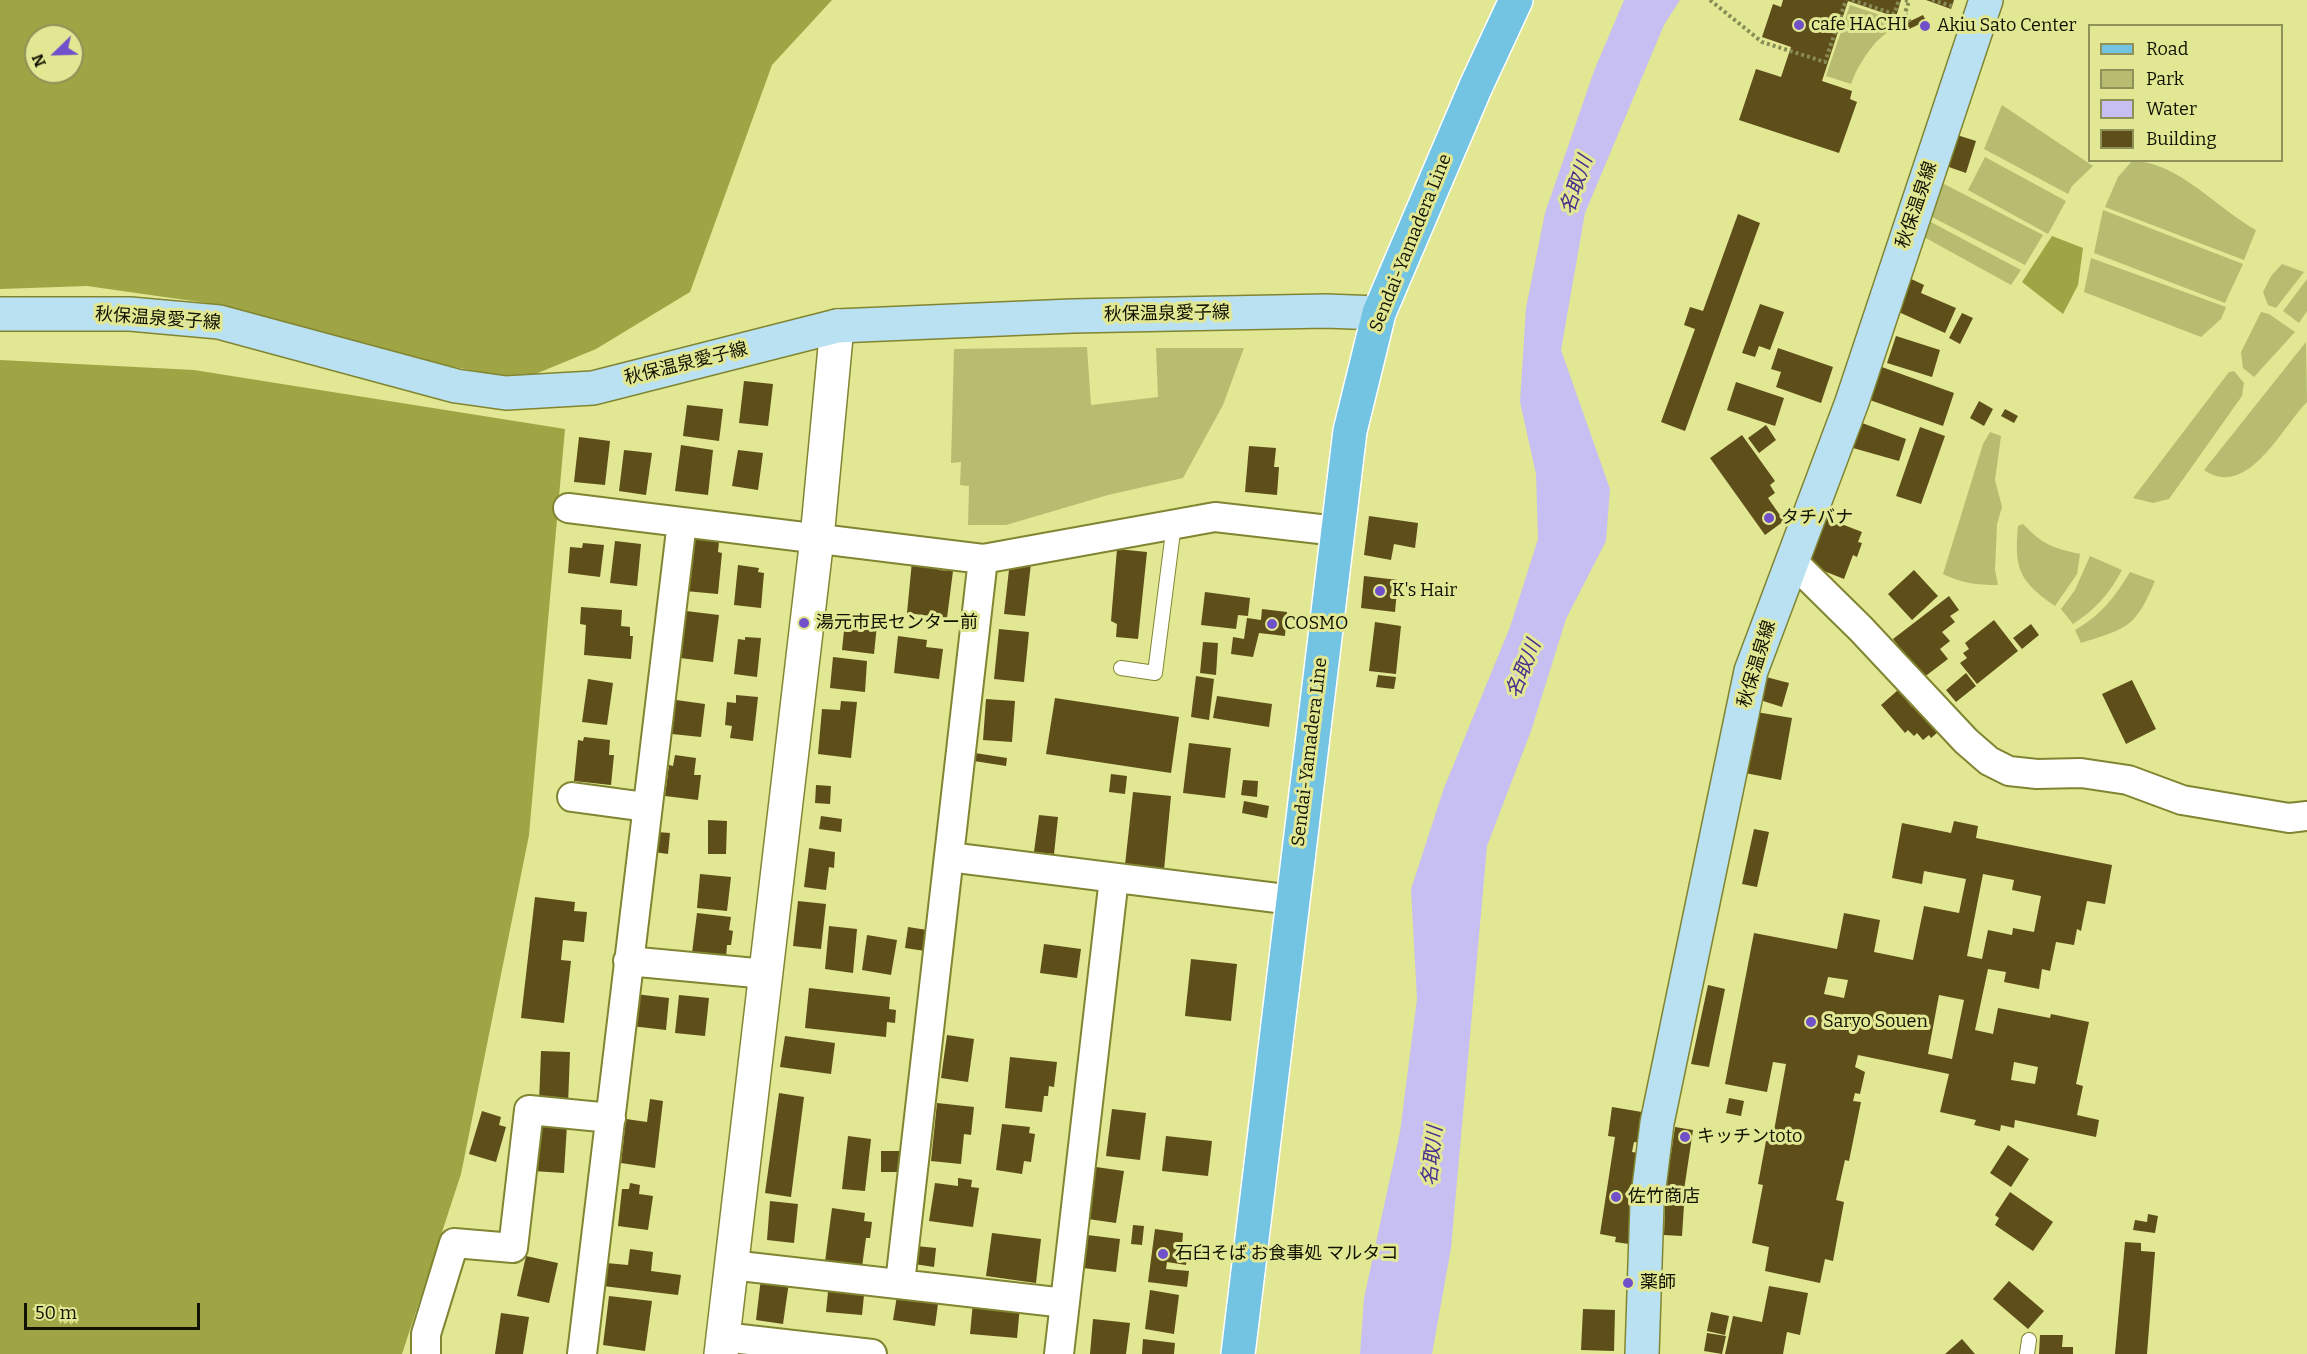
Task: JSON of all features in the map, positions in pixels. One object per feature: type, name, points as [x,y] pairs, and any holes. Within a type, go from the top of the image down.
[{"type":"main road","name":"Sendai-Yamadera Line","points":[[1238,1354],[1350,431],[1379,313],[1476,86],[1516,0]]},
{"type":"main road","name":"秋保温泉線","points":[[1642,1354],[1647,1204],[1657,1123],[1751,671],[1852,402],[1986,0]]},
{"type":"main road","name":"秋保温泉愛子線","points":[[0,314],[130,314],[219,322],[456,386],[506,393],[593,388],[837,326],[1072,316],[1326,311],[1379,313]]},
{"type":"street","points":[[837,326],[817,538],[722,1345],[873,1354]]},
{"type":"street","points":[[568,508],[983,560],[1215,517],[1337,531]]},
{"type":"street","points":[[582,1354],[682,522]]},
{"type":"street","points":[[900,1283],[983,560]]},
{"type":"street","points":[[1793,562],[1861,629],[1966,741],[1989,761],[2009,771],[2037,774],[2081,773],[2128,780],[2182,800],[2289,818],[2307,816]]},
{"type":"street","points":[[572,797],[646,807]]},
{"type":"street","points":[[949,857],[1293,900]]},
{"type":"street","points":[[1059,1354],[1114,878]]},
{"type":"street","points":[[628,961],[766,974]]},
{"type":"street","points":[[426,1354],[426,1334],[454,1243],[513,1248],[529,1110],[611,1118]]},
{"type":"street","points":[[731,1264],[1065,1303]]},
{"type":"lane","points":[[1120,668],[1155,673],[1174,524]]},
{"type":"path","points":[[1710,0],[1762,42],[1825,62],[1846,0]]},
{"type":"path","points":[[1852,0],[1894,14],[1899,0]]},
{"type":"path","points":[[1905,0],[1910,1],[1905,13],[1911,24]]},
{"type":"green space","points":[[0,0],[832,0],[772,65],[690,292],[596,349],[521,380],[424,361],[207,303],[87,286],[0,289]]},
{"type":"green space","points":[[1850,5],[1895,20],[1890,30],[1876,42],[1865,57],[1851,84],[1826,76]]},
{"type":"green space","points":[[2002,105],[2093,166],[2072,186],[2068,194],[1984,149]]},
{"type":"green space","points":[[1985,157],[2066,201],[2048,234],[1968,190]]},
{"type":"green space","points":[[2131,162],[2140,162],[2165,169],[2181,177],[2256,230],[2244,260],[2105,207],[2118,177]]},
{"type":"green space","points":[[1942,183],[2043,235],[2025,265],[1930,216]]},
{"type":"green space","points":[[2103,210],[2243,264],[2225,303],[2094,253]]},
{"type":"green space","points":[[1929,221],[2021,270],[2011,285],[1924,237]]},
{"type":"green space","points":[[2052,236],[2083,248],[2078,285],[2063,314],[2022,282]]},
{"type":"green space","points":[[2091,258],[2226,307],[2221,319],[2201,337],[2084,292]]},
{"type":"green space","points":[[2282,264],[2304,272],[2276,308],[2268,305],[2263,292],[2271,276]]},
{"type":"green space","points":[[2307,279],[2307,311],[2299,323],[2283,311]]},
{"type":"green space","points":[[2261,312],[2269,314],[2295,332],[2254,377],[2243,368],[2241,352]]},
{"type":"green space","points":[[2306,342],[2307,402],[2275,443],[2249,469],[2235,476],[2220,477],[2204,470]]},
{"type":"green space","points":[[1087,347],[1091,405],[1158,397],[1156,348],[1244,348],[1223,405],[1183,478],[1108,495],[1006,525],[968,525],[969,486],[960,485],[961,462],[951,463],[954,349]]},
{"type":"green space","points":[[0,360],[194,370],[565,429],[529,835],[461,1174],[402,1354],[0,1354]]},
{"type":"green space","points":[[2234,371],[2244,383],[2242,396],[2169,499],[2153,503],[2133,498],[2229,372]]},
{"type":"green space","points":[[1990,432],[2001,436],[1995,480],[2002,507],[1997,524],[1995,570],[1998,585],[1969,583],[1943,574],[1983,444]]},
{"type":"green space","points":[[2023,524],[2049,545],[2080,554],[2077,574],[2055,606],[2033,589],[2026,581],[2018,564],[2018,526]]},
{"type":"green space","points":[[2090,556],[2122,570],[2101,600],[2073,624],[2061,609],[2075,590]]},
{"type":"green space","points":[[2130,572],[2155,581],[2142,608],[2128,624],[2120,629],[2081,643],[2075,630],[2092,619],[2106,605]]},
{"type":"water","name":"名取川","points":[[1624,0],[1680,0],[1664,25],[1585,213],[1561,350],[1610,489],[1606,541],[1566,619],[1531,731],[1487,846],[1451,1248],[1432,1354],[1360,1354],[1364,1298],[1400,1132],[1417,999],[1411,889],[1444,788],[1510,627],[1538,539],[1536,474],[1520,402],[1526,308],[1545,213],[1594,71]]},
{"type":"building","points":[[1783,0],[1901,0],[1896,17],[1848,1],[1822,81],[1852,91],[1850,99],[1857,102],[1839,153],[1739,120],[1756,69],[1781,77],[1791,47],[1762,37],[1773,4],[1781,7]]},
{"type":"building","points":[[1926,0],[1954,0],[1951,9]]},
{"type":"building","points":[[1923,15],[1926,21],[1905,31],[1902,25]]},
{"type":"building","points":[[1957,135],[1976,141],[1966,173],[1946,166]]},
{"type":"building","points":[[1738,214],[1760,223],[1685,431],[1661,422],[1695,329],[1684,325],[1690,307],[1703,311]]},
{"type":"building","points":[[1907,277],[1924,285],[1921,293],[1956,308],[1945,333],[1892,309]]},
{"type":"building","points":[[1760,304],[1784,312],[1770,350],[1759,346],[1755,357],[1742,353]]},
{"type":"building","points":[[1962,313],[1973,318],[1960,344],[1949,338]]},
{"type":"building","points":[[1896,336],[1940,350],[1932,377],[1887,363]]},
{"type":"building","points":[[1778,348],[1833,367],[1821,403],[1776,387],[1781,372],[1771,369]]},
{"type":"building","points":[[1879,366],[1954,393],[1943,426],[1867,399]]},
{"type":"building","points":[[744,381],[773,384],[768,426],[739,423]]},
{"type":"building","points":[[1736,382],[1784,398],[1775,426],[1727,410]]},
{"type":"building","points":[[1979,401],[1993,409],[1984,426],[1970,418]]},
{"type":"building","points":[[687,405],[723,409],[719,441],[683,436]]},
{"type":"building","points":[[2005,409],[2018,416],[2014,423],[2001,416]]},
{"type":"building","points":[[1862,423],[1906,439],[1899,461],[1853,448]]},
{"type":"building","points":[[1766,425],[1776,440],[1759,453],[1748,438]]},
{"type":"building","points":[[1920,427],[1945,436],[1921,504],[1896,496]]},
{"type":"building","points":[[1742,435],[1775,481],[1770,485],[1775,493],[1768,498],[1784,521],[1765,535],[1710,458]]},
{"type":"building","points":[[579,437],[610,441],[605,485],[574,482]]},
{"type":"building","points":[[681,445],[713,450],[708,495],[675,491]]},
{"type":"building","points":[[1249,446],[1276,448],[1274,467],[1279,467],[1277,495],[1245,492]]},
{"type":"building","points":[[624,450],[652,453],[646,495],[619,491]]},
{"type":"building","points":[[738,450],[763,453],[758,490],[732,486]]},
{"type":"building","points":[[1369,516],[1418,523],[1415,548],[1394,544],[1391,560],[1364,555]]},
{"type":"building","points":[[1826,518],[1862,532],[1858,542],[1862,543],[1857,557],[1853,555],[1844,579],[1809,565]]},
{"type":"building","points":[[691,538],[719,542],[718,552],[722,553],[718,594],[685,591]]},
{"type":"building","points":[[615,541],[641,544],[637,586],[610,583]]},
{"type":"building","points":[[583,543],[604,545],[600,577],[568,573],[570,547],[582,548]]},
{"type":"building","points":[[1117,549],[1147,552],[1138,639],[1116,637],[1117,624],[1111,621]]},
{"type":"building","points":[[912,561],[939,564],[938,570],[953,571],[947,618],[907,613]]},
{"type":"building","points":[[1010,561],[1031,563],[1025,616],[1004,614]]},
{"type":"building","points":[[738,565],[759,568],[758,572],[764,573],[761,608],[734,605]]},
{"type":"building","points":[[1914,570],[1938,596],[1912,620],[1888,594]]},
{"type":"building","points":[[1364,576],[1398,580],[1395,612],[1361,608]]},
{"type":"building","points":[[1205,592],[1250,598],[1248,616],[1238,615],[1236,629],[1201,625]]},
{"type":"building","points":[[1949,596],[1959,610],[1950,616],[1955,622],[1942,632],[1950,641],[1940,649],[1948,659],[1923,678],[1893,639]]},
{"type":"building","points":[[581,607],[622,610],[621,626],[630,627],[630,636],[633,636],[631,659],[584,655],[586,625],[580,624]]},
{"type":"building","points":[[1262,609],[1287,612],[1285,636],[1259,633],[1253,657],[1231,654],[1233,637],[1244,639],[1247,618],[1261,620]]},
{"type":"building","points":[[686,611],[719,615],[713,662],[680,658]]},
{"type":"building","points":[[1994,620],[2018,651],[1977,684],[1960,663],[1967,658],[1963,653],[1969,649],[1965,643]]},
{"type":"building","points":[[845,621],[877,625],[874,654],[842,650]]},
{"type":"building","points":[[1375,622],[1401,626],[1396,674],[1369,671]]},
{"type":"building","points":[[2031,624],[2039,635],[2022,649],[2013,638]]},
{"type":"building","points":[[999,629],[1029,632],[1024,682],[994,679]]},
{"type":"building","points":[[898,636],[927,640],[926,647],[943,649],[939,679],[894,673]]},
{"type":"building","points":[[745,637],[761,638],[757,677],[734,674],[738,639],[745,640]]},
{"type":"building","points":[[1203,642],[1218,643],[1216,675],[1200,673]]},
{"type":"building","points":[[833,657],[867,661],[865,692],[830,688]]},
{"type":"building","points":[[1966,673],[1976,686],[1956,702],[1946,690]]},
{"type":"building","points":[[1378,675],[1396,677],[1394,689],[1376,687]]},
{"type":"building","points":[[1196,676],[1214,679],[1209,720],[1191,717]]},
{"type":"building","points":[[1766,677],[1789,683],[1782,707],[1760,700]]},
{"type":"building","points":[[588,679],[613,683],[607,725],[582,722]]},
{"type":"building","points":[[2132,680],[2156,729],[2126,744],[2102,694]]},
{"type":"building","points":[[1898,690],[1912,707],[1918,703],[1937,725],[1934,728],[1938,732],[1931,738],[1929,735],[1923,740],[1917,733],[1914,736],[1908,730],[1905,733],[1881,705]]},
{"type":"building","points":[[736,695],[758,697],[753,741],[730,738],[732,726],[725,725],[727,702],[736,703]]},
{"type":"building","points":[[1217,696],[1272,704],[1269,727],[1213,718]]},
{"type":"building","points":[[1055,698],[1179,717],[1171,773],[1046,754]]},
{"type":"building","points":[[986,699],[1015,701],[1012,742],[983,740]]},
{"type":"building","points":[[676,700],[705,704],[701,737],[672,734]]},
{"type":"building","points":[[841,701],[857,702],[851,758],[818,754],[822,709],[840,710]]},
{"type":"building","points":[[1756,712],[1792,718],[1781,780],[1745,773]]},
{"type":"building","points":[[584,737],[610,740],[609,755],[614,755],[611,785],[574,781],[578,740],[583,741]]},
{"type":"building","points":[[1189,743],[1231,748],[1225,798],[1183,793]]},
{"type":"building","points":[[975,753],[1007,758],[1006,766],[974,761]]},
{"type":"building","points":[[675,755],[696,758],[694,775],[701,775],[698,800],[665,796],[669,765],[673,766]]},
{"type":"building","points":[[1111,774],[1127,776],[1125,794],[1109,792]]},
{"type":"building","points":[[1243,780],[1258,781],[1257,797],[1241,795]]},
{"type":"building","points":[[816,785],[831,786],[830,804],[815,803]]},
{"type":"building","points":[[1133,792],[1171,796],[1164,870],[1125,865]]},
{"type":"building","points":[[1244,801],[1269,806],[1267,818],[1242,813]]},
{"type":"building","points":[[1039,815],[1058,817],[1054,854],[1034,852]]},
{"type":"building","points":[[821,816],[842,819],[841,832],[819,829]]},
{"type":"building","points":[[708,820],[727,821],[726,854],[708,854]]},
{"type":"building","points":[[1954,821],[1978,826],[1976,838],[2112,865],[2105,904],[2087,901],[2081,931],[2077,929],[2074,945],[2056,942],[2050,971],[2042,969],[2039,989],[2004,982],[2006,972],[1988,969],[1975,1030],[1993,1034],[1998,1008],[2050,1018],[2051,1014],[2089,1022],[2076,1084],[2083,1086],[2077,1115],[2099,1120],[2096,1137],[2015,1120],[2014,1128],[2001,1125],[2000,1131],[1974,1125],[1976,1120],[1940,1112],[1949,1074],[1858,1055],[1855,1067],[1865,1072],[1860,1094],[1855,1093],[1853,1101],[1861,1102],[1849,1161],[1845,1160],[1836,1200],[1844,1202],[1833,1261],[1825,1259],[1820,1283],[1765,1271],[1769,1247],[1752,1243],[1763,1185],[1758,1184],[1766,1141],[1772,1142],[1786,1064],[1773,1062],[1767,1092],[1725,1084],[1754,933],[1837,949],[1844,913],[1880,920],[1874,952],[1913,960],[1924,906],[1959,913],[1966,879],[1924,871],[1922,884],[1892,878],[1902,823],[1951,833]],"holes":[[[1983,874],[2014,880],[2012,890],[2041,896],[2034,932],[2013,928],[2012,935],[1988,930],[1982,959],[1967,956]],[[1828,977],[1848,980],[1844,998],[1824,994]],[[1939,995],[1964,1000],[1952,1059],[1928,1054]],[[2014,1062],[2038,1067],[2035,1084],[2011,1080]]]},
{"type":"building","points":[[1754,829],[1769,832],[1757,887],[1742,884]]},
{"type":"building","points":[[657,832],[670,833],[668,854],[654,852]]},
{"type":"building","points":[[809,848],[835,852],[834,868],[829,867],[826,890],[804,887]]},
{"type":"building","points":[[700,874],[731,877],[727,911],[697,908]]},
{"type":"building","points":[[535,897],[575,902],[574,911],[587,912],[584,942],[563,940],[561,960],[571,961],[564,1023],[521,1018]]},
{"type":"building","points":[[798,901],[826,904],[821,949],[793,946]]},
{"type":"building","points":[[697,913],[731,917],[729,930],[733,931],[731,945],[727,945],[726,958],[692,953]]},
{"type":"building","points":[[829,926],[857,929],[853,973],[825,969]]},
{"type":"building","points":[[908,927],[927,930],[925,951],[905,948]]},
{"type":"building","points":[[867,935],[897,940],[891,975],[862,970]]},
{"type":"building","points":[[1044,944],[1081,949],[1077,978],[1040,973]]},
{"type":"building","points":[[1191,959],[1237,964],[1231,1021],[1185,1016]]},
{"type":"building","points":[[1708,985],[1725,989],[1709,1067],[1691,1064]]},
{"type":"building","points":[[809,988],[890,997],[889,1009],[896,1010],[895,1023],[887,1022],[886,1037],[805,1028]]},
{"type":"building","points":[[635,994],[669,998],[666,1030],[631,1026]]},
{"type":"building","points":[[679,995],[709,998],[705,1036],[675,1033]]},
{"type":"building","points":[[947,1035],[974,1039],[968,1082],[941,1078]]},
{"type":"building","points":[[785,1036],[835,1043],[831,1074],[780,1067]]},
{"type":"building","points":[[541,1051],[570,1052],[568,1105],[539,1103]]},
{"type":"building","points":[[1010,1057],[1057,1062],[1054,1087],[1049,1086],[1048,1096],[1044,1096],[1042,1112],[1005,1108]]},
{"type":"building","points":[[779,1093],[804,1097],[791,1197],[765,1193]]},
{"type":"building","points":[[1729,1098],[1744,1101],[1741,1116],[1726,1113]]},
{"type":"building","points":[[650,1099],[663,1101],[655,1168],[621,1163],[626,1119],[647,1122]]},
{"type":"building","points":[[937,1103],[974,1107],[971,1135],[964,1134],[961,1164],[931,1161]]},
{"type":"building","points":[[1612,1107],[1648,1113],[1643,1143],[1634,1142],[1632,1152],[1639,1153],[1629,1244],[1615,1242],[1616,1237],[1600,1234],[1615,1137],[1608,1136]]},
{"type":"building","points":[[1112,1109],[1146,1113],[1140,1160],[1106,1156]]},
{"type":"building","points":[[482,1111],[501,1117],[499,1125],[506,1127],[496,1162],[469,1154]]},
{"type":"building","points":[[536,1123],[567,1125],[564,1173],[533,1171]]},
{"type":"building","points":[[1002,1124],[1030,1127],[1029,1133],[1035,1134],[1031,1162],[1024,1161],[1022,1174],[996,1170]]},
{"type":"building","points":[[1675,1127],[1693,1130],[1684,1190],[1666,1187]]},
{"type":"building","points":[[848,1136],[871,1139],[865,1191],[842,1189]]},
{"type":"building","points":[[1166,1136],[1212,1141],[1208,1176],[1162,1171]]},
{"type":"building","points":[[2008,1145],[2029,1159],[2011,1187],[1990,1173]]},
{"type":"building","points":[[881,1151],[902,1151],[901,1172],[881,1172]]},
{"type":"building","points":[[1096,1167],[1124,1171],[1116,1223],[1088,1219]]},
{"type":"building","points":[[958,1178],[972,1180],[971,1187],[979,1188],[973,1227],[929,1221],[935,1183],[958,1186]]},
{"type":"building","points":[[630,1183],[640,1185],[639,1194],[653,1196],[648,1230],[618,1226],[622,1189],[629,1189]]},
{"type":"building","points":[[2010,1192],[2053,1222],[2033,1251],[1995,1225],[1999,1218],[1995,1215]]},
{"type":"building","points":[[770,1201],[798,1204],[794,1243],[767,1240]]},
{"type":"building","points":[[1665,1204],[1684,1205],[1682,1236],[1664,1235]]},
{"type":"building","points":[[832,1208],[865,1213],[864,1221],[872,1222],[870,1238],[866,1238],[862,1267],[825,1262]]},
{"type":"building","points":[[2148,1214],[2158,1216],[2155,1233],[2133,1230],[2135,1220],[2147,1222]]},
{"type":"building","points":[[1133,1225],[1144,1226],[1142,1245],[1131,1244]]},
{"type":"building","points":[[1155,1229],[1183,1233],[1182,1246],[1188,1247],[1186,1265],[1167,1262],[1166,1269],[1189,1271],[1187,1287],[1148,1282]]},
{"type":"building","points":[[992,1233],[1041,1239],[1036,1283],[986,1276]]},
{"type":"building","points":[[1087,1235],[1120,1239],[1116,1272],[1083,1268]]},
{"type":"building","points":[[2125,1242],[2141,1243],[2141,1251],[2155,1252],[2147,1354],[2115,1354]]},
{"type":"building","points":[[916,1246],[936,1248],[934,1267],[914,1264]]},
{"type":"building","points":[[630,1249],[653,1252],[651,1271],[681,1275],[678,1295],[603,1286],[606,1263],[628,1265]]},
{"type":"building","points":[[526,1256],[558,1263],[549,1303],[517,1296]]},
{"type":"building","points":[[761,1278],[789,1282],[783,1324],[756,1320]]},
{"type":"building","points":[[2009,1281],[2044,1311],[2028,1329],[1993,1299]]},
{"type":"building","points":[[829,1282],[865,1285],[862,1315],[826,1312]]},
{"type":"building","points":[[1769,1286],[1808,1293],[1800,1335],[1787,1332],[1783,1354],[1725,1354],[1733,1316],[1762,1322]]},
{"type":"building","points":[[898,1290],[939,1296],[935,1326],[893,1320]]},
{"type":"building","points":[[1150,1290],[1179,1295],[1174,1334],[1145,1329]]},
{"type":"building","points":[[609,1296],[652,1301],[645,1351],[603,1345]]},
{"type":"building","points":[[973,1302],[1020,1306],[1017,1338],[970,1334]]},
{"type":"building","points":[[1583,1309],[1615,1310],[1614,1351],[1581,1350]]},
{"type":"building","points":[[1711,1312],[1729,1316],[1725,1335],[1707,1331]]},
{"type":"building","points":[[501,1313],[529,1317],[523,1354],[495,1354]]},
{"type":"building","points":[[1093,1319],[1130,1323],[1126,1354],[1090,1354]]},
{"type":"building","points":[[1707,1333],[1726,1336],[1722,1354],[1704,1351]]},
{"type":"building","points":[[2040,1335],[2063,1335],[2062,1347],[2073,1347],[2073,1354],[2039,1354]]},
{"type":"building","points":[[1143,1339],[1175,1343],[1174,1354],[1142,1354]]},
{"type":"building","points":[[1962,1339],[1975,1354],[1945,1354]]},
{"type":"place","name":"cafe HACHI","points":[[1799,25]]},
{"type":"place","name":"Akiu Sato Center","points":[[1925,26]]},
{"type":"place","name":"タチバナ","points":[[1769,518]]},
{"type":"place","name":"K's Hair","points":[[1380,591]]},
{"type":"place","name":"湯元市民センター前","points":[[804,623]]},
{"type":"place","name":"COSMO","points":[[1272,624]]},
{"type":"place","name":"Saryo Souen","points":[[1811,1022]]},
{"type":"place","name":"キッチンtoto","points":[[1685,1137]]},
{"type":"place","name":"佐竹商店","points":[[1616,1197]]},
{"type":"place","name":"石臼そば お食事処 マルタコ","points":[[1163,1254]]},
{"type":"place","name":"薬師","points":[[1628,1283]]}]
